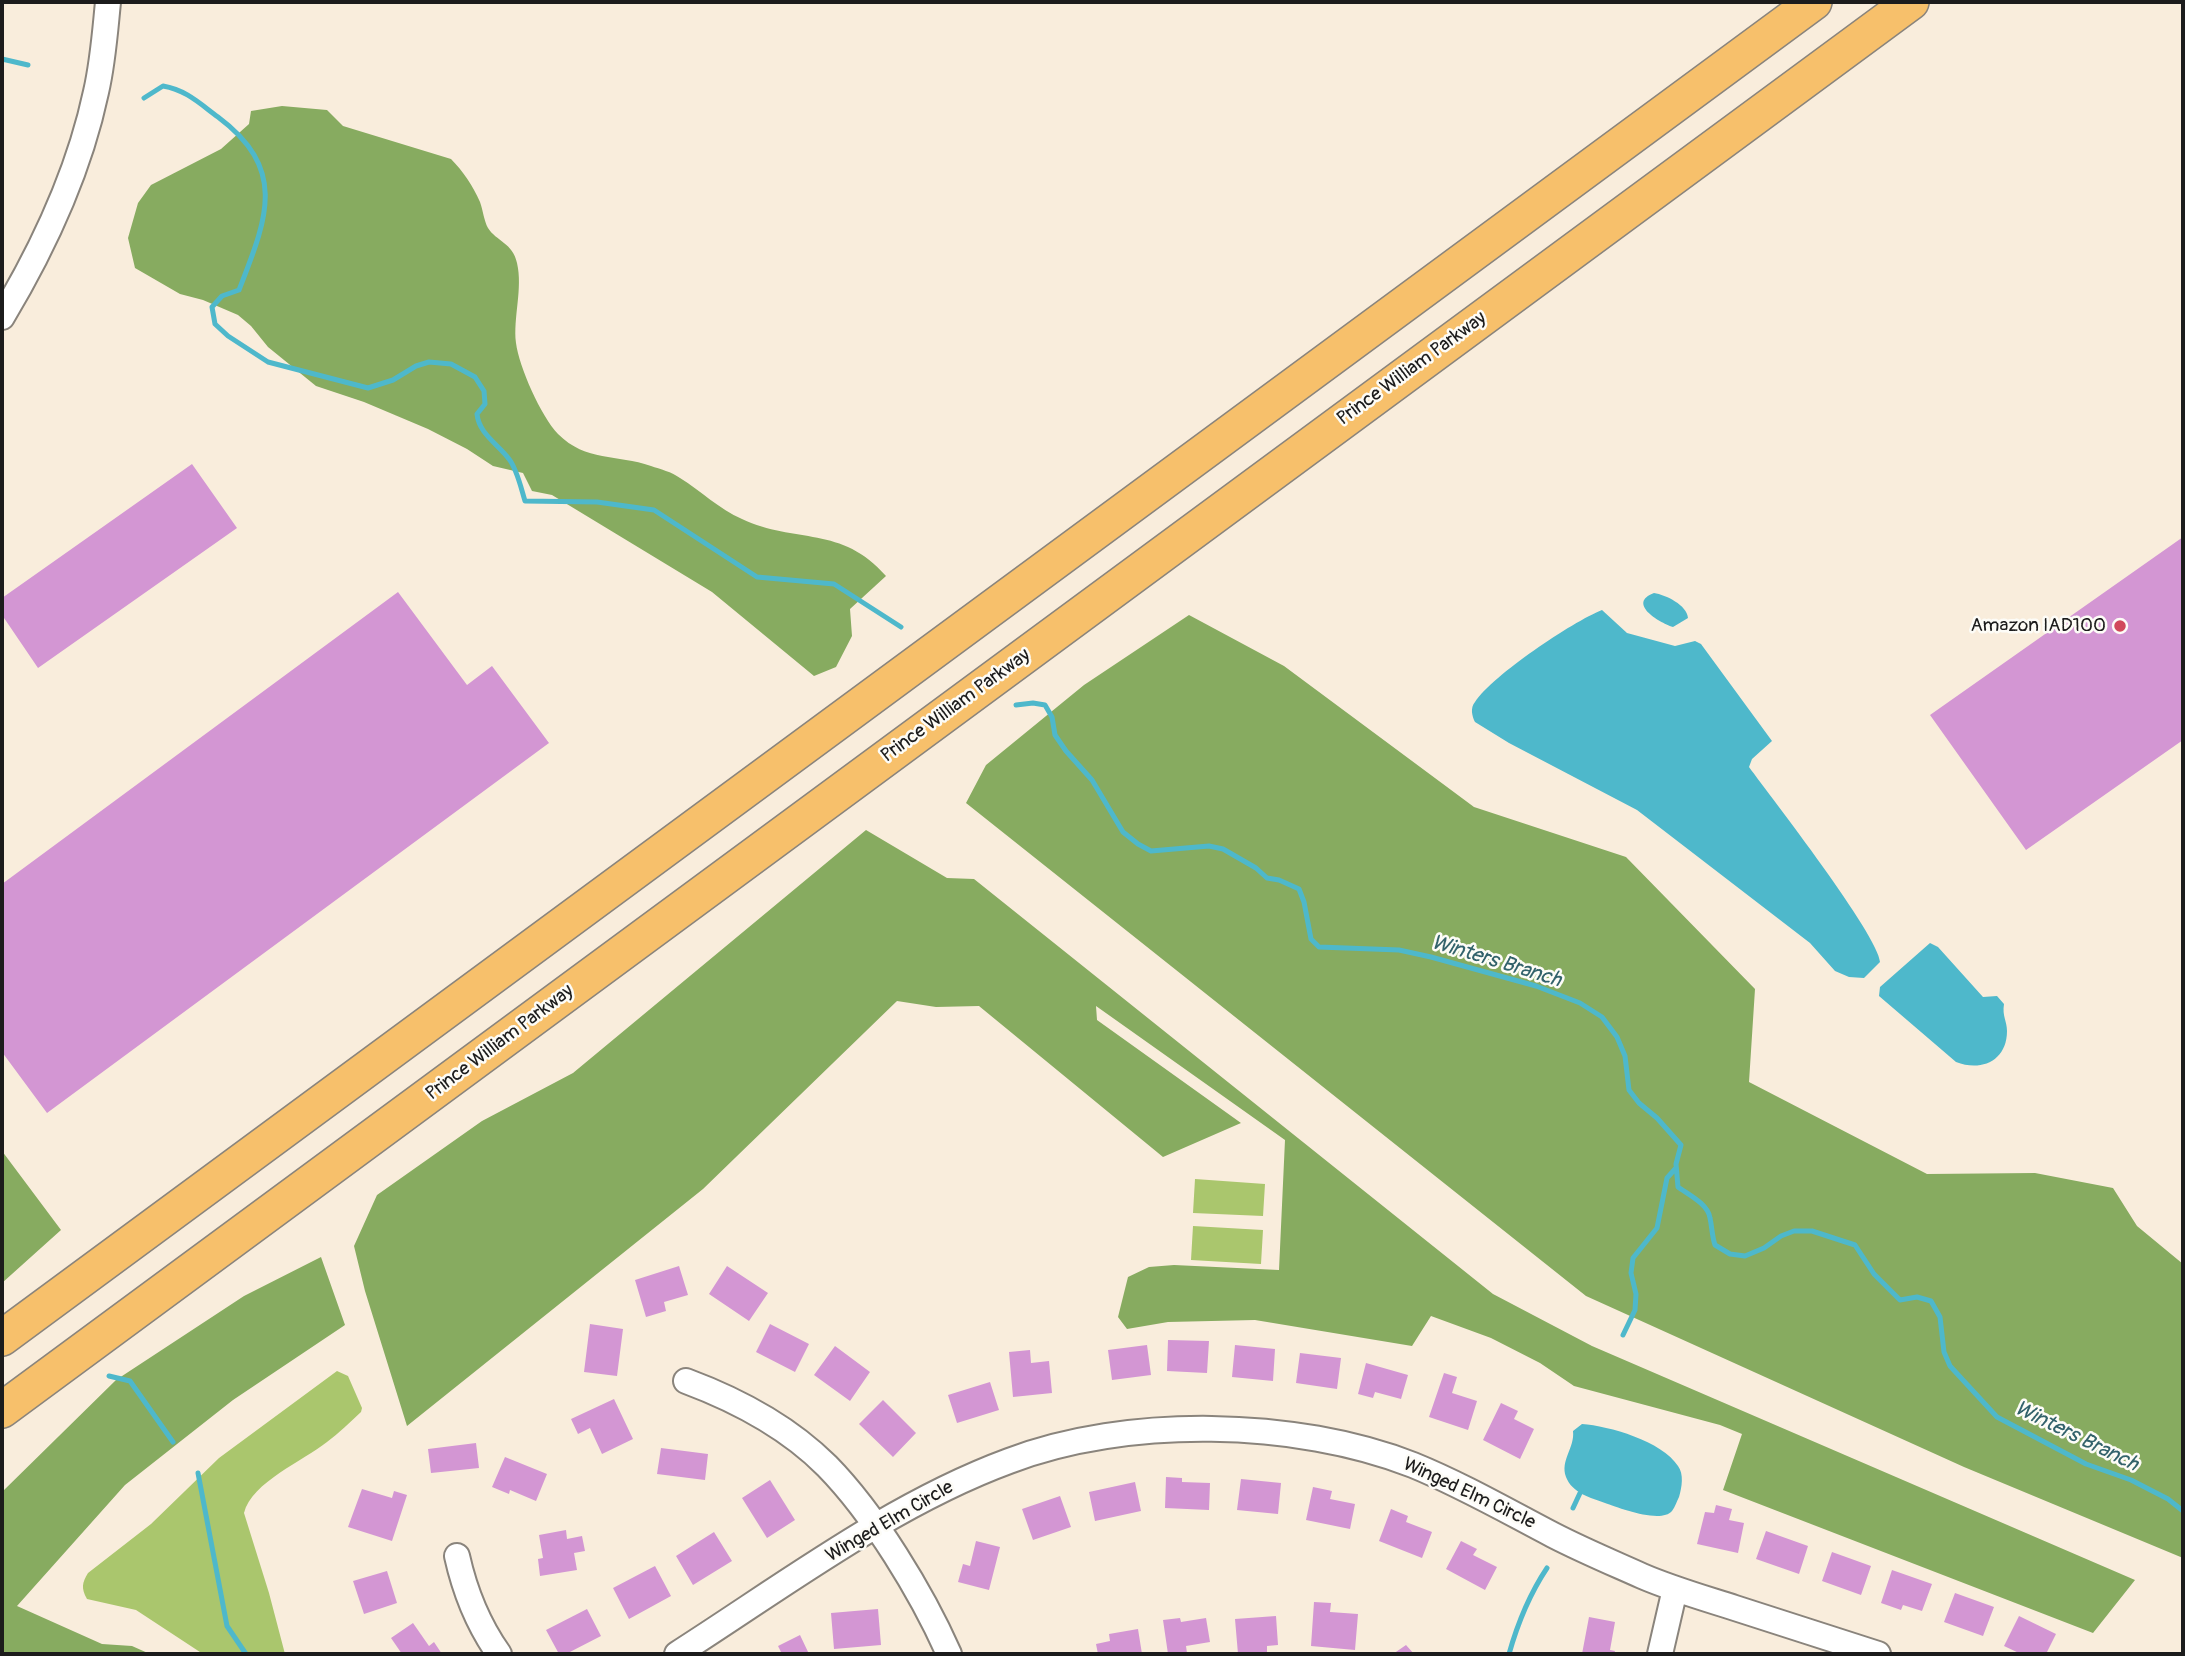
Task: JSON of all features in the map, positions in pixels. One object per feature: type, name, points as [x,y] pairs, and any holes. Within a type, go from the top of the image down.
[{"type":"highway","points":[[2,1338],[1814,2]]},
{"type":"highway","name":"Prince William Parkway","points":[[2,1410],[1911,2]]},
{"type":"street","points":[[2,317],[52,225],[85,137],[97,90],[108,2]]},
{"type":"street","points":[[685,1381],[724,1395],[792,1437],[827,1466],[875,1527],[949,1654]]},
{"type":"street","name":"Winged Elm Circle","points":[[677,1654],[875,1527],[957,1482],[1053,1446],[1160,1430],[1214,1429],[1278,1434],[1352,1447],[1411,1464],[1562,1539],[1675,1589],[1878,1654]]},
{"type":"street","points":[[457,1556],[474,1613],[499,1654]]},
{"type":"street","points":[[1660,1654],[1675,1589]]},
{"type":"green space","points":[[282,106],[327,110],[343,126],[451,159],[460,169],[480,202],[488,228],[515,256],[519,273],[515,333],[518,353],[538,404],[551,426],[569,443],[591,453],[638,462],[670,472],[742,519],[762,527],[835,542],[869,560],[886,576],[850,609],[852,636],[836,667],[814,676],[712,592],[552,495],[532,491],[523,473],[493,466],[428,429],[364,402],[316,386],[268,347],[238,315],[203,300],[180,294],[135,268],[128,238],[138,203],[151,185],[221,149],[249,124],[251,111]]},
{"type":"green space","points":[[1189,615],[1284,666],[1474,807],[1626,857],[1755,989],[1749,1082],[1927,1174],[2035,1173],[2113,1188],[2137,1226],[2183,1264],[2183,1558],[1964,1467],[1586,1296],[966,803],[986,765],[1084,685]]},
{"type":"green space","points":[[866,830],[947,878],[974,879],[1493,1294],[1592,1346],[2135,1580],[2093,1633],[1723,1490],[1742,1434],[1720,1425],[1574,1386],[1540,1363],[1491,1338],[1431,1316],[1412,1346],[1255,1320],[1168,1322],[1127,1329],[1118,1317],[1128,1277],[1149,1267],[1174,1265],[1279,1270],[1285,1140],[1096,1006],[1097,1020],[1241,1123],[1163,1157],[979,1006],[936,1007],[897,1001],[703,1189],[407,1426],[365,1291],[354,1246],[377,1195],[482,1121],[573,1073]]},
{"type":"green space","points":[[2,1151],[61,1230],[2,1283]]},
{"type":"green space","points":[[1195,1179],[1265,1184],[1263,1216],[1193,1213]]},
{"type":"green space","points":[[1193,1226],[1263,1230],[1261,1264],[1191,1260]]},
{"type":"green space","points":[[321,1257],[345,1325],[233,1400],[125,1485],[17,1606],[102,1644],[132,1646],[150,1654],[2,1654],[2,1492],[116,1380],[244,1296]]},
{"type":"green space","points":[[337,1371],[348,1376],[362,1408],[361,1412],[327,1442],[267,1482],[249,1502],[244,1513],[285,1654],[203,1654],[136,1610],[87,1599],[83,1586],[88,1573],[151,1524],[219,1458]]},
{"type":"water","points":[[1654,593],[1670,598],[1680,605],[1688,618],[1673,627],[1653,617],[1643,602]]},
{"type":"water","points":[[1602,610],[1627,633],[1675,646],[1695,641],[1701,644],[1772,741],[1752,759],[1749,767],[1844,897],[1875,947],[1880,962],[1864,978],[1849,977],[1835,971],[1810,943],[1637,810],[1509,743],[1475,722],[1473,704],[1498,678],[1553,637]]},
{"type":"water","points":[[1930,943],[1938,947],[1983,997],[1997,996],[2004,1004],[2006,1041],[2003,1050],[1991,1062],[1975,1066],[1956,1062],[1879,996],[1880,987]]},
{"type":"water","points":[[1582,1424],[1634,1436],[1670,1457],[1680,1469],[1682,1481],[1679,1497],[1672,1511],[1659,1516],[1640,1514],[1577,1491],[1566,1477],[1565,1465],[1573,1431]]},
{"type":"building","points":[[192,464],[237,528],[38,668],[2,615],[2,598]]},
{"type":"building","name":"Amazon IAD100","points":[[2183,537],[2183,740],[2026,850],[1930,715]]},
{"type":"building","points":[[398,592],[467,685],[492,666],[549,743],[47,1113],[2,1052],[2,884]]},
{"type":"building","points":[[679,1266],[688,1295],[664,1302],[666,1311],[646,1317],[635,1280]]},
{"type":"building","points":[[727,1266],[768,1293],[749,1321],[709,1294]]},
{"type":"building","points":[[590,1324],[623,1329],[617,1376],[584,1372]]},
{"type":"building","points":[[770,1324],[809,1344],[795,1372],[756,1352]]},
{"type":"building","points":[[1168,1340],[1209,1341],[1207,1373],[1167,1371]]},
{"type":"building","points":[[1147,1345],[1151,1375],[1112,1380],[1108,1350]]},
{"type":"building","points":[[1235,1345],[1275,1349],[1273,1381],[1232,1377]]},
{"type":"building","points":[[835,1346],[870,1372],[850,1401],[814,1375]]},
{"type":"building","points":[[1030,1350],[1031,1363],[1049,1361],[1052,1393],[1013,1397],[1009,1352]]},
{"type":"building","points":[[1300,1353],[1341,1358],[1337,1389],[1296,1383]]},
{"type":"building","points":[[1366,1363],[1408,1375],[1401,1399],[1375,1392],[1373,1398],[1358,1394]]},
{"type":"building","points":[[1444,1373],[1457,1377],[1452,1393],[1477,1401],[1468,1430],[1429,1417]]},
{"type":"building","points":[[990,1382],[999,1410],[957,1423],[948,1395]]},
{"type":"building","points":[[614,1399],[633,1439],[602,1454],[590,1428],[578,1434],[571,1419]]},
{"type":"building","points":[[883,1400],[916,1433],[893,1457],[859,1424]]},
{"type":"building","points":[[1501,1403],[1518,1411],[1514,1419],[1534,1429],[1520,1459],[1483,1440]]},
{"type":"building","points":[[476,1443],[479,1468],[431,1473],[428,1449]]},
{"type":"building","points":[[661,1448],[708,1454],[705,1480],[657,1474]]},
{"type":"building","points":[[505,1457],[547,1474],[536,1501],[510,1490],[509,1494],[492,1487]]},
{"type":"building","points":[[1166,1477],[1182,1478],[1182,1482],[1210,1483],[1209,1510],[1165,1508]]},
{"type":"building","points":[[1241,1479],[1281,1483],[1278,1514],[1237,1510]]},
{"type":"building","points":[[770,1480],[795,1520],[767,1538],[742,1498]]},
{"type":"building","points":[[1135,1482],[1141,1511],[1095,1521],[1089,1492]]},
{"type":"building","points":[[1313,1487],[1332,1491],[1330,1499],[1355,1504],[1350,1529],[1306,1520]]},
{"type":"building","points":[[362,1489],[392,1498],[394,1491],[407,1495],[392,1541],[348,1527]]},
{"type":"building","points":[[1060,1496],[1071,1527],[1033,1540],[1022,1509]]},
{"type":"building","points":[[1716,1505],[1732,1509],[1729,1520],[1744,1523],[1738,1553],[1697,1544],[1705,1512],[1714,1513]]},
{"type":"building","points":[[1391,1509],[1408,1516],[1406,1522],[1432,1532],[1422,1558],[1379,1541]]},
{"type":"building","points":[[566,1530],[567,1539],[582,1536],[585,1551],[574,1553],[577,1570],[540,1576],[538,1559],[543,1558],[539,1535]]},
{"type":"building","points":[[1766,1531],[1808,1546],[1799,1574],[1756,1559]]},
{"type":"building","points":[[714,1532],[732,1561],[693,1585],[676,1556]]},
{"type":"building","points":[[976,1541],[1000,1547],[989,1590],[958,1582],[963,1564],[970,1566]]},
{"type":"building","points":[[1461,1541],[1477,1549],[1473,1555],[1497,1567],[1485,1590],[1446,1569]]},
{"type":"building","points":[[1832,1552],[1871,1566],[1861,1595],[1822,1581]]},
{"type":"building","points":[[655,1566],[671,1596],[629,1619],[613,1588]]},
{"type":"building","points":[[1892,1570],[1932,1584],[1922,1611],[1903,1605],[1901,1610],[1881,1603]]},
{"type":"building","points":[[387,1571],[397,1603],[364,1614],[353,1581]]},
{"type":"building","points":[[1955,1593],[1994,1607],[1983,1636],[1944,1622]]},
{"type":"building","points":[[1314,1602],[1331,1603],[1330,1612],[1358,1614],[1355,1650],[1311,1646]]},
{"type":"building","points":[[587,1609],[601,1636],[566,1654],[559,1654],[546,1630]]},
{"type":"building","points":[[878,1609],[881,1645],[834,1649],[831,1613]]},
{"type":"building","points":[[1276,1616],[1278,1645],[1267,1646],[1267,1652],[1238,1654],[1235,1619]]},
{"type":"building","points":[[2019,1616],[2056,1634],[2046,1654],[2021,1654],[2004,1646]]},
{"type":"building","points":[[1589,1617],[1615,1622],[1610,1650],[1615,1651],[1614,1654],[1582,1654]]},
{"type":"building","points":[[1180,1618],[1181,1622],[1206,1618],[1210,1642],[1186,1646],[1187,1653],[1168,1654],[1163,1620]]},
{"type":"building","points":[[413,1623],[429,1646],[434,1642],[442,1654],[402,1654],[391,1638]]},
{"type":"building","points":[[1138,1629],[1142,1654],[1098,1654],[1096,1644],[1110,1641],[1109,1634]]},
{"type":"building","points":[[800,1635],[809,1654],[782,1654],[778,1646]]},
{"type":"building","points":[[1406,1645],[1414,1654],[1393,1654]]},
{"type":"waterway","name":"Winters Branch","points":[[2,59],[28,65]]},
{"type":"waterway","name":"Winters Branch","points":[[144,98],[163,86],[192,98],[240,137],[255,157],[263,177],[263,218],[239,290],[222,296],[212,307],[215,324],[228,336],[268,362],[368,388],[393,380],[416,366],[429,362],[451,364],[475,377],[484,391],[485,404],[477,414],[478,421],[485,433],[512,463],[525,501],[597,502],[654,510],[757,577],[834,584],[901,627]]},
{"type":"waterway","name":"Winters Branch","points":[[1016,705],[1045,705],[1052,717],[1055,735],[1092,780],[1123,832],[1138,844],[1151,851],[1209,846],[1223,849],[1256,868],[1267,878],[1299,889],[1311,939],[1319,947],[1399,950],[1431,957],[1536,986],[1580,1003],[1602,1017],[1617,1037],[1625,1056],[1629,1090],[1681,1145],[1676,1164],[1678,1187],[1706,1208],[1715,1245],[1730,1254],[1745,1256],[1794,1231],[1812,1231],[1855,1245],[1874,1274],[1900,1300],[1917,1297],[1931,1301],[1940,1317],[1944,1352],[1950,1366],[1997,1417],[2086,1464],[2131,1480],[2168,1499],[2183,1511]]},
{"type":"waterway","points":[[1623,1335],[1635,1310],[1636,1294],[1631,1273],[1633,1258],[1657,1228],[1667,1178],[1675,1169]]},
{"type":"waterway","points":[[109,1376],[130,1381],[173,1442]]},
{"type":"waterway","points":[[198,1473],[227,1626],[246,1654]]},
{"type":"waterway","points":[[1573,1508],[1580,1493]]},
{"type":"waterway","points":[[1509,1654],[1525,1609],[1547,1568]]},
{"type":"place","name":"Amazon IAD100","points":[[2120,626]]}]
